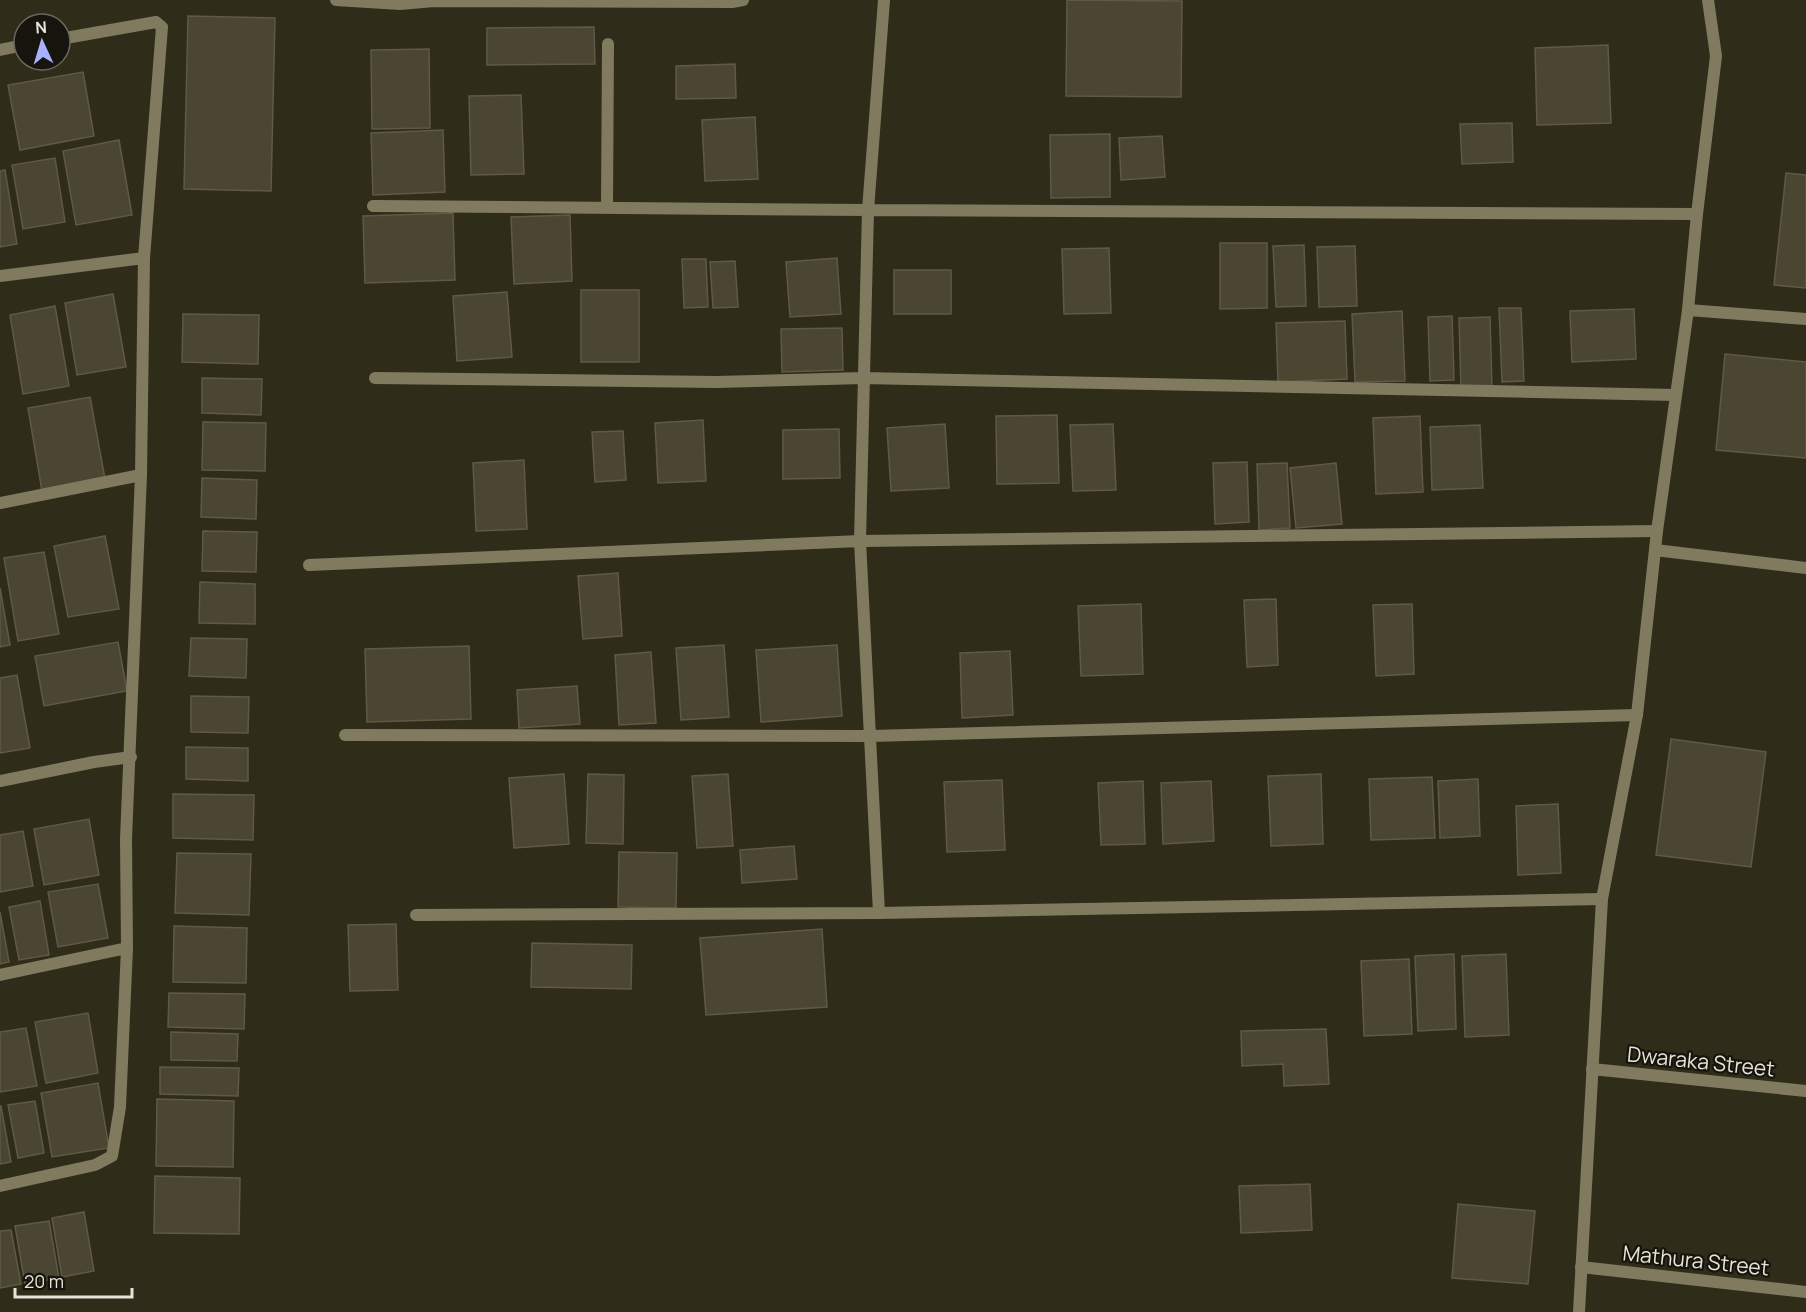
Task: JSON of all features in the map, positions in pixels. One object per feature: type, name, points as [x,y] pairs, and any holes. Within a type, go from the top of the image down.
[{"type":"street","points":[[336,0],[400,4],[434,1],[732,2],[743,0]]},
{"type":"street","points":[[879,913],[860,541],[868,210],[884,0]]},
{"type":"street","points":[[1579,1312],[1602,899],[1637,715],[1657,531],[1688,310],[1716,56],[1708,0]]},
{"type":"street","points":[[0,1186],[94,1166],[112,1156],[120,1107],[127,948],[126,839],[141,475],[144,258],[162,27],[156,22],[72,37]]},
{"type":"street","points":[[607,207],[608,44]]},
{"type":"street","points":[[373,206],[1697,214]]},
{"type":"street","points":[[0,276],[144,258]]},
{"type":"street","points":[[1688,310],[1806,320]]},
{"type":"street","points":[[375,378],[717,382],[863,378],[1676,395]]},
{"type":"street","points":[[0,503],[141,475]]},
{"type":"street","points":[[309,566],[860,541],[1657,531]]},
{"type":"street","points":[[1655,550],[1806,568]]},
{"type":"street","points":[[345,735],[871,736],[1637,715]]},
{"type":"street","points":[[0,781],[131,757]]},
{"type":"street","points":[[416,915],[879,913],[1602,899]]},
{"type":"street","points":[[0,975],[127,948]]},
{"type":"street","name":"Dwaraka Street","points":[[1592,1069],[1806,1091]]},
{"type":"street","name":"Mathura Street","points":[[1581,1267],[1806,1292]]},
{"type":"building","points":[[1067,0],[1182,1],[1181,97],[1066,96]]},
{"type":"building","points":[[188,16],[275,18],[271,191],[184,189]]},
{"type":"building","points":[[594,27],[595,64],[487,65],[487,28]]},
{"type":"building","points":[[1608,45],[1611,123],[1537,125],[1535,48]]},
{"type":"building","points":[[429,49],[430,128],[372,129],[371,50]]},
{"type":"building","points":[[735,64],[736,98],[676,99],[676,66]]},
{"type":"building","points":[[83,72],[94,136],[20,150],[8,85]]},
{"type":"building","points":[[521,95],[524,174],[471,175],[469,96]]},
{"type":"building","points":[[755,117],[758,179],[705,181],[702,120]]},
{"type":"building","points":[[1512,123],[1513,162],[1462,164],[1460,124]]},
{"type":"building","points":[[443,130],[445,192],[373,195],[371,133]]},
{"type":"building","points":[[1110,134],[1110,197],[1051,198],[1050,135]]},
{"type":"building","points":[[1162,136],[1165,177],[1121,180],[1119,138]]},
{"type":"building","points":[[119,140],[132,215],[76,225],[63,151]]},
{"type":"building","points":[[55,158],[65,222],[23,229],[12,165]]},
{"type":"building","points":[[5,170],[17,244],[0,247],[0,171]]},
{"type":"building","points":[[1786,173],[1806,175],[1806,288],[1774,285]]},
{"type":"building","points":[[453,213],[455,280],[365,283],[363,216]]},
{"type":"building","points":[[570,215],[572,281],[514,284],[511,217]]},
{"type":"building","points":[[1220,243],[1267,243],[1267,308],[1220,309]]},
{"type":"building","points":[[1304,245],[1306,306],[1276,307],[1273,246]]},
{"type":"building","points":[[1355,246],[1357,306],[1319,307],[1317,247]]},
{"type":"building","points":[[1109,248],[1111,313],[1064,314],[1062,249]]},
{"type":"building","points":[[837,258],[841,314],[790,317],[786,262]]},
{"type":"building","points":[[682,259],[706,259],[708,307],[684,308]]},
{"type":"building","points":[[735,261],[738,307],[713,308],[710,262]]},
{"type":"building","points":[[894,270],[951,270],[951,314],[894,314]]},
{"type":"building","points":[[581,290],[639,290],[639,362],[581,362]]},
{"type":"building","points":[[507,292],[512,357],[457,361],[453,296]]},
{"type":"building","points":[[113,294],[126,367],[77,375],[65,303]]},
{"type":"building","points":[[55,306],[69,386],[23,394],[10,315]]},
{"type":"building","points":[[1499,308],[1521,308],[1524,381],[1502,382]]},
{"type":"building","points":[[1634,309],[1636,359],[1572,362],[1570,311]]},
{"type":"building","points":[[1402,311],[1405,381],[1355,382],[1352,314]]},
{"type":"building","points":[[183,314],[259,315],[258,364],[182,362]]},
{"type":"building","points":[[1452,316],[1454,380],[1430,381],[1428,317]]},
{"type":"building","points":[[1490,317],[1492,388],[1461,389],[1459,318]]},
{"type":"building","points":[[1345,321],[1347,379],[1278,382],[1276,323]]},
{"type":"building","points":[[842,328],[843,370],[782,372],[781,329]]},
{"type":"building","points":[[1725,354],[1806,362],[1806,458],[1716,450]]},
{"type":"building","points":[[202,378],[262,379],[261,415],[202,413]]},
{"type":"building","points":[[90,397],[105,479],[42,491],[28,408]]},
{"type":"building","points":[[1057,415],[1059,483],[997,484],[996,416]]},
{"type":"building","points":[[1420,416],[1423,492],[1376,494],[1373,418]]},
{"type":"building","points":[[703,420],[706,481],[658,483],[655,423]]},
{"type":"building","points":[[203,422],[266,423],[265,471],[202,470]]},
{"type":"building","points":[[945,424],[949,488],[891,491],[887,428]]},
{"type":"building","points":[[1113,424],[1116,490],[1073,491],[1070,425]]},
{"type":"building","points":[[1480,425],[1483,488],[1432,490],[1430,427]]},
{"type":"building","points":[[839,429],[840,478],[783,479],[783,430]]},
{"type":"building","points":[[623,431],[626,480],[595,482],[592,432]]},
{"type":"building","points":[[524,460],[527,529],[476,531],[473,463]]},
{"type":"building","points":[[1247,462],[1249,522],[1215,524],[1213,463]]},
{"type":"building","points":[[1287,463],[1290,528],[1259,530],[1257,464]]},
{"type":"building","points":[[1336,463],[1342,524],[1296,528],[1290,468]]},
{"type":"building","points":[[202,478],[257,480],[256,519],[201,517]]},
{"type":"building","points":[[203,531],[257,532],[256,572],[202,571]]},
{"type":"building","points":[[105,536],[119,609],[68,617],[54,546]]},
{"type":"building","points":[[44,552],[59,634],[18,641],[4,558]]},
{"type":"building","points":[[618,573],[622,636],[583,639],[578,576]]},
{"type":"building","points":[[200,582],[255,584],[255,624],[199,623]]},
{"type":"building","points":[[0,588],[10,645],[0,647]]},
{"type":"building","points":[[1276,599],[1278,665],[1247,667],[1244,600]]},
{"type":"building","points":[[1141,604],[1143,674],[1081,676],[1078,606]]},
{"type":"building","points":[[1412,604],[1414,674],[1376,676],[1373,605]]},
{"type":"building","points":[[191,638],[247,639],[246,678],[189,676]]},
{"type":"building","points":[[118,642],[127,691],[44,706],[35,656]]},
{"type":"building","points":[[724,645],[729,717],[681,720],[676,648]]},
{"type":"building","points":[[837,645],[842,716],[761,722],[756,650]]},
{"type":"building","points":[[469,646],[471,719],[367,722],[365,649]]},
{"type":"building","points":[[1010,651],[1013,715],[962,718],[960,653]]},
{"type":"building","points":[[651,652],[656,723],[619,725],[615,655]]},
{"type":"building","points":[[17,675],[30,748],[0,753],[0,678]]},
{"type":"building","points":[[577,686],[580,724],[519,728],[517,690]]},
{"type":"building","points":[[191,696],[249,697],[248,733],[191,732]]},
{"type":"building","points":[[1671,739],[1766,752],[1751,867],[1656,855]]},
{"type":"building","points":[[186,747],[248,748],[248,781],[186,779]]},
{"type":"building","points":[[564,774],[569,844],[514,848],[509,778]]},
{"type":"building","points":[[588,774],[624,775],[623,844],[586,843]]},
{"type":"building","points":[[728,774],[733,846],[697,848],[692,776]]},
{"type":"building","points":[[1321,774],[1323,844],[1271,846],[1268,776]]},
{"type":"building","points":[[1432,777],[1435,838],[1371,840],[1369,779]]},
{"type":"building","points":[[1478,779],[1480,836],[1440,838],[1438,781]]},
{"type":"building","points":[[1002,780],[1005,850],[947,852],[944,782]]},
{"type":"building","points":[[1143,781],[1145,844],[1101,845],[1098,783]]},
{"type":"building","points":[[1211,781],[1214,841],[1163,844],[1161,783]]},
{"type":"building","points":[[173,794],[254,795],[253,840],[173,838]]},
{"type":"building","points":[[1558,804],[1561,873],[1518,875],[1516,806]]},
{"type":"building","points":[[89,819],[99,875],[44,885],[34,829]]},
{"type":"building","points":[[23,831],[33,886],[0,892],[0,835]]},
{"type":"building","points":[[794,846],[797,879],[742,883],[740,850]]},
{"type":"building","points":[[619,852],[677,853],[676,908],[618,907]]},
{"type":"building","points":[[177,853],[251,854],[249,915],[175,913]]},
{"type":"building","points":[[98,884],[108,938],[58,947],[48,892]]},
{"type":"building","points":[[40,901],[49,955],[19,960],[9,907]]},
{"type":"building","points":[[0,912],[9,962],[0,964]]},
{"type":"building","points":[[396,924],[398,990],[350,991],[348,925]]},
{"type":"building","points":[[174,926],[247,928],[246,983],[173,982]]},
{"type":"building","points":[[822,929],[827,1007],[706,1015],[700,938]]},
{"type":"building","points":[[532,943],[632,945],[631,989],[531,987]]},
{"type":"building","points":[[1454,954],[1456,1029],[1418,1031],[1415,956]]},
{"type":"building","points":[[1506,954],[1509,1035],[1465,1037],[1462,956]]},
{"type":"building","points":[[1409,959],[1412,1034],[1364,1036],[1361,961]]},
{"type":"building","points":[[169,993],[245,994],[244,1029],[168,1027]]},
{"type":"building","points":[[88,1013],[98,1073],[46,1083],[35,1022]]},
{"type":"building","points":[[26,1028],[37,1086],[0,1092],[0,1032]]},
{"type":"building","points":[[1326,1029],[1329,1084],[1284,1086],[1283,1064],[1242,1066],[1241,1031]]},
{"type":"building","points":[[171,1032],[238,1034],[237,1061],[171,1060]]},
{"type":"building","points":[[160,1067],[239,1068],[238,1096],[160,1094]]},
{"type":"building","points":[[98,1083],[109,1148],[52,1157],[41,1093]]},
{"type":"building","points":[[157,1099],[234,1101],[233,1167],[156,1166]]},
{"type":"building","points":[[35,1101],[44,1153],[18,1158],[8,1105]]},
{"type":"building","points":[[0,1106],[11,1162],[0,1164]]},
{"type":"building","points":[[155,1176],[240,1178],[239,1234],[154,1233]]},
{"type":"building","points":[[1310,1184],[1312,1230],[1241,1233],[1239,1186]]},
{"type":"building","points":[[1458,1204],[1535,1211],[1528,1284],[1452,1278]]},
{"type":"building","points":[[84,1212],[94,1271],[62,1277],[52,1218]]},
{"type":"building","points":[[49,1221],[59,1278],[25,1284],[15,1226]]},
{"type":"building","points":[[11,1230],[21,1284],[0,1288],[0,1231]]}]
